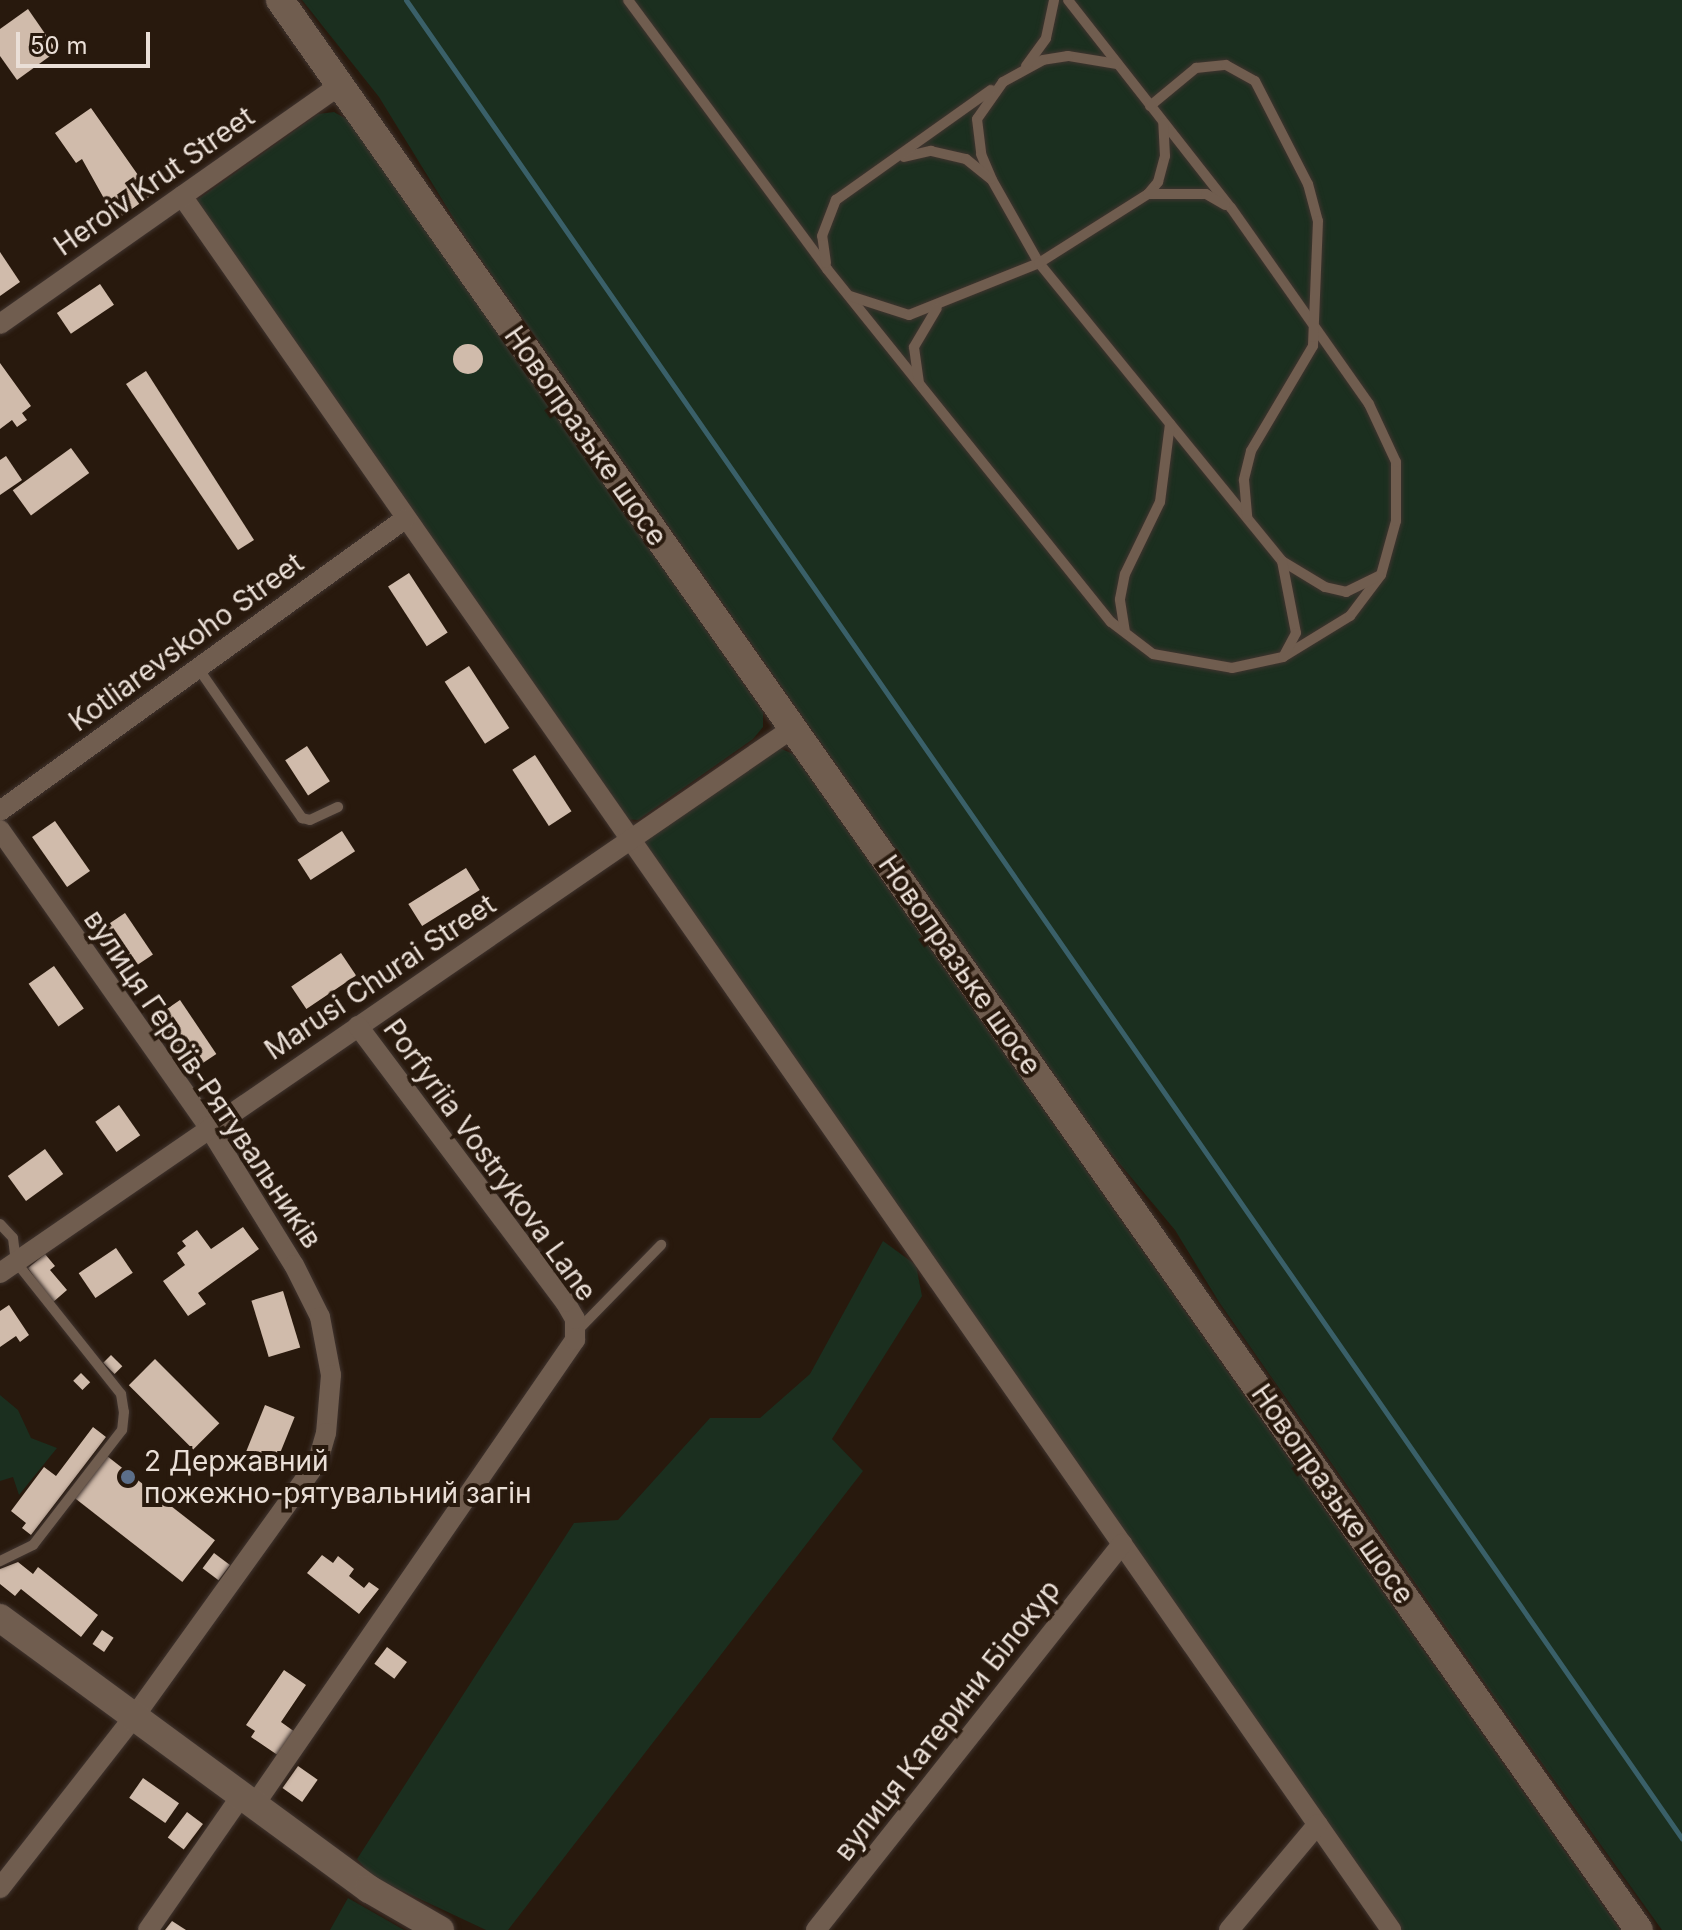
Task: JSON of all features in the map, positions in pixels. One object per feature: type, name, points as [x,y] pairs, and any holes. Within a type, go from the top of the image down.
[{"type":"main road","name":"Новопразьке шосе","points":[[280,0],[1639,1930]]},
{"type":"main road","points":[[0,1618],[369,1889],[440,1930]]},
{"type":"street","name":"Heroiv Krut Street","points":[[0,324],[340,85]]},
{"type":"street","points":[[182,196],[405,519],[634,838],[1391,1930]]},
{"type":"street","name":"Kotliarevskoho Street","points":[[0,811],[405,519]]},
{"type":"street","name":"Marusi Churai Street","points":[[8,1268],[208,1126],[793,728]]},
{"type":"street","name":"вулиця Героїв-Рятувальників","points":[[0,830],[208,1126],[309,1290],[328,1346],[331,1404],[318,1461],[133,1718],[0,1888]]},
{"type":"street","name":"Porfyriia Vostrykova Lane","points":[[148,1930],[249,1799],[572,1349],[576,1332],[565,1302],[358,1026]]},
{"type":"street","name":"вулиця Катерини Білокур","points":[[816,1930],[1122,1544]]},
{"type":"street","points":[[1229,1930],[1318,1824]]},
{"type":"lane","points":[[628,0],[848,296],[1125,632],[1153,654],[1232,668],[1283,657],[1350,616],[1381,575],[1396,521],[1396,462],[1369,404],[1231,208],[1068,0]]},
{"type":"lane","points":[[1025,68],[1046,38],[1054,0]]},
{"type":"lane","points":[[827,269],[822,236],[836,200],[1025,68],[1068,56],[1117,64]]},
{"type":"lane","points":[[1150,106],[1196,68],[1226,65],[1255,81],[1308,184],[1318,221],[1316,328],[1300,371],[1251,451],[1244,480],[1247,519]]},
{"type":"lane","points":[[1003,82],[977,119],[981,154],[992,180],[1039,263],[1282,561],[1325,587],[1346,592],[1381,575]]},
{"type":"lane","points":[[848,296],[909,315],[937,308],[1039,263],[1148,194],[1158,182],[1165,156],[1162,121]]},
{"type":"lane","points":[[898,158],[931,151],[966,159],[992,180]]},
{"type":"lane","points":[[1148,194],[1206,194],[1231,208]]},
{"type":"lane","points":[[920,387],[914,347],[937,308]]},
{"type":"lane","points":[[1125,632],[1120,599],[1125,574],[1160,502],[1170,424]]},
{"type":"lane","points":[[1282,561],[1296,633],[1283,657]]},
{"type":"lane","points":[[198,668],[302,818],[310,820],[338,807]]},
{"type":"lane","points":[[0,1224],[13,1238],[8,1268],[121,1394],[124,1412],[122,1430],[33,1545],[0,1561]]},
{"type":"lane","points":[[576,1332],[661,1245]]},
{"type":"green space","points":[[302,0],[1682,0],[1682,1930],[1662,1930],[1501,1706],[1219,1302],[1175,1230],[1105,1146],[464,235],[379,97]]},
{"type":"green space","points":[[334,112],[350,121],[763,712],[763,727],[753,739],[638,820],[623,819],[196,206],[197,200],[318,114]]},
{"type":"green space","points":[[775,746],[793,754],[1620,1930],[1401,1930],[643,840]]},
{"type":"green space","points":[[883,1241],[916,1265],[922,1296],[832,1439],[863,1471],[508,1930],[486,1930],[373,1877],[357,1859],[574,1523],[618,1520],[710,1418],[760,1418],[810,1374]]},
{"type":"green space","points":[[0,1395],[18,1410],[31,1438],[57,1448],[19,1495],[13,1477],[0,1481]]},
{"type":"green space","points":[[348,1898],[404,1930],[330,1930]]},
{"type":"building","points":[[28,9],[57,51],[17,80],[0,56],[0,29]]},
{"type":"building","points":[[91,108],[152,195],[116,220],[82,159],[76,163],[55,133]]},
{"type":"building","points":[[0,252],[20,282],[0,296]]},
{"type":"building","points":[[100,284],[114,305],[71,334],[57,313]]},
{"type":"building","points":[[468,344],[479,348],[483,359],[479,370],[468,374],[457,370],[453,359],[457,348]]},
{"type":"building","points":[[0,363],[31,406],[22,413],[27,420],[17,427],[12,420],[0,429]]},
{"type":"building","points":[[146,371],[254,540],[238,550],[126,384]]},
{"type":"building","points":[[71,448],[89,473],[31,515],[13,490]]},
{"type":"building","points":[[6,456],[22,480],[0,495],[0,460]]},
{"type":"building","points":[[409,573],[448,633],[427,646],[388,587]]},
{"type":"building","points":[[469,666],[509,728],[485,744],[445,682]]},
{"type":"building","points":[[307,746],[330,781],[308,795],[285,760]]},
{"type":"building","points":[[535,755],[571,811],[549,826],[512,770]]},
{"type":"building","points":[[55,821],[90,871],[67,887],[32,837]]},
{"type":"building","points":[[342,831],[355,851],[311,880],[298,860]]},
{"type":"building","points":[[466,868],[480,890],[422,926],[408,904]]},
{"type":"building","points":[[125,913],[153,954],[131,970],[103,928]]},
{"type":"building","points":[[341,953],[356,975],[306,1009],[291,987]]},
{"type":"building","points":[[54,966],[84,1009],[58,1026],[29,984]]},
{"type":"building","points":[[180,1000],[216,1054],[193,1070],[157,1016]]},
{"type":"building","points":[[119,1105],[140,1135],[116,1152],[95,1122]]},
{"type":"building","points":[[45,1149],[63,1174],[26,1201],[8,1176]]},
{"type":"building","points":[[243,1227],[259,1249],[198,1293],[206,1304],[188,1316],[163,1281],[185,1265],[177,1253],[186,1246],[182,1241],[197,1230],[211,1249]]},
{"type":"building","points":[[116,1248],[133,1273],[95,1298],[79,1273]]},
{"type":"building","points":[[45,1254],[55,1266],[50,1270],[67,1290],[52,1303],[28,1268]]},
{"type":"building","points":[[283,1291],[300,1347],[269,1357],[251,1301]]},
{"type":"building","points":[[9,1305],[29,1335],[20,1342],[16,1336],[0,1347],[0,1311]]},
{"type":"building","points":[[111,1355],[122,1366],[115,1374],[103,1363]]},
{"type":"building","points":[[155,1359],[219,1423],[193,1450],[129,1385]]},
{"type":"building","points":[[81,1373],[90,1382],[82,1390],[73,1381]]},
{"type":"building","points":[[265,1405],[295,1417],[276,1463],[246,1451]]},
{"type":"building","points":[[93,1427],[106,1437],[31,1535],[22,1528],[26,1523],[11,1511],[44,1467],[56,1476]]},
{"type":"building","points":[[107,1456],[215,1540],[182,1582],[74,1498]]},
{"type":"building","points":[[214,1553],[230,1565],[219,1580],[203,1568]]},
{"type":"building","points":[[322,1555],[333,1563],[338,1556],[354,1569],[349,1576],[364,1588],[369,1582],[379,1589],[359,1614],[307,1573]]},
{"type":"building","points":[[18,1562],[33,1574],[38,1567],[98,1615],[81,1637],[21,1589],[15,1596],[0,1584],[0,1569]]},
{"type":"building","points":[[102,1630],[114,1638],[104,1652],[92,1644]]},
{"type":"building","points":[[387,1647],[407,1662],[394,1679],[374,1664]]},
{"type":"building","points":[[284,1670],[306,1685],[281,1722],[295,1732],[279,1756],[251,1737],[255,1731],[246,1725]]},
{"type":"building","points":[[298,1766],[318,1780],[302,1802],[283,1788]]},
{"type":"building","points":[[143,1778],[179,1803],[165,1823],[129,1798]]},
{"type":"building","points":[[187,1812],[203,1824],[184,1850],[168,1838]]},
{"type":"building","points":[[172,1921],[186,1930],[165,1930]]},
{"type":"waterway","points":[[406,0],[1682,1839]]},
{"type":"place","name":"2 Державний пожежно-рятувальний загін","points":[[128,1477]]}]
